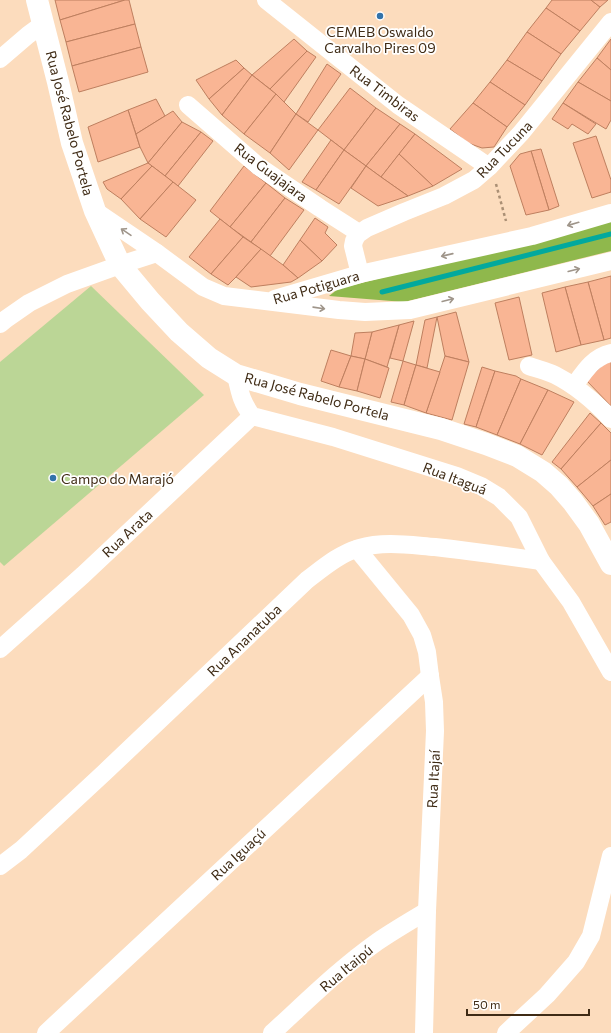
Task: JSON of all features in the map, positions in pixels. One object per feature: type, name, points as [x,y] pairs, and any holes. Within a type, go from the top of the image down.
[{"type":"street","name":"Rua José Rabelo Portela","points":[[36,0],[72,142],[95,211],[120,265],[150,301],[179,332],[209,358],[236,375],[300,394],[441,429],[517,456],[543,472],[559,486],[573,502],[589,524],[611,564]]},
{"type":"street","name":"Rua Timbiras","points":[[266,0],[398,105],[489,167]]},
{"type":"street","name":"Rua Tucuna","points":[[359,233],[367,228],[444,196],[474,180],[489,167],[522,133],[611,22]]},
{"type":"street","points":[[0,59],[43,24]]},
{"type":"street","name":"Rua Guajajara","points":[[188,105],[258,166],[359,233]]},
{"type":"street","points":[[95,211],[203,287],[224,296],[266,301]]},
{"type":"street","name":"Rua Potiguara","points":[[266,301],[360,274],[532,236],[611,214]]},
{"type":"street","points":[[359,233],[356,235],[352,246],[360,274]]},
{"type":"street","points":[[0,324],[29,303],[67,284],[120,265],[158,254]]},
{"type":"street","name":"Rua Potiguara","points":[[266,301],[364,312],[410,310],[611,261]]},
{"type":"street","points":[[574,386],[589,366],[605,354],[611,353]]},
{"type":"street","points":[[529,366],[554,374],[574,386],[590,398],[611,419]]},
{"type":"street","points":[[236,375],[240,396],[252,416]]},
{"type":"street","name":"Rua Itaguá","points":[[252,416],[333,437],[457,476],[481,486],[499,497],[519,517],[541,561],[571,602],[611,672]]},
{"type":"street","name":"Rua Arata","points":[[0,649],[83,575],[252,416]]},
{"type":"street","name":"Rua Ananatuba","points":[[0,866],[21,850],[307,580],[324,566],[357,549],[377,544],[399,544],[473,551],[541,561]]},
{"type":"street","name":"Rua Itajaí","points":[[357,549],[411,615],[422,635],[427,652],[434,702],[435,731],[427,911],[424,1033]]},
{"type":"street","name":"Rua Iguaçú","points":[[45,1031],[430,676]]},
{"type":"street","points":[[506,1033],[547,995],[576,962],[591,936],[611,856]]},
{"type":"street","name":"Rua Itaipú","points":[[272,1033],[331,978],[376,943],[427,911]]},
{"type":"path","points":[[495,184],[506,221]]},
{"type":"green space","points":[[611,219],[611,251],[404,302],[329,296],[338,289]]},
{"type":"green space","name":"Campo do Marajó","points":[[91,286],[204,395],[4,566],[0,562],[0,362]]},
{"type":"building","points":[[55,0],[125,0],[60,20]]},
{"type":"building","points":[[129,0],[135,24],[66,42],[60,20]]},
{"type":"building","points":[[552,0],[591,0],[600,7],[580,31],[546,8]]},
{"type":"building","points":[[591,0],[608,0],[600,7]]},
{"type":"building","points":[[546,8],[580,31],[561,54],[527,32]]},
{"type":"building","points":[[135,24],[141,47],[72,66],[66,42]]},
{"type":"building","points":[[527,32],[561,54],[542,81],[507,60]]},
{"type":"building","points":[[294,39],[307,51],[270,89],[252,75]]},
{"type":"building","points":[[611,39],[611,70],[597,58]]},
{"type":"building","points":[[141,47],[148,72],[79,92],[72,66]]},
{"type":"building","points":[[307,51],[316,57],[284,102],[270,89]]},
{"type":"building","points":[[597,58],[611,70],[611,101],[578,82]]},
{"type":"building","points":[[236,60],[244,68],[209,99],[196,80]]},
{"type":"building","points":[[507,60],[542,81],[525,105],[490,82]]},
{"type":"building","points":[[327,64],[341,74],[308,122],[296,114]]},
{"type":"building","points":[[244,68],[252,75],[222,115],[209,99]]},
{"type":"building","points":[[252,75],[276,94],[244,134],[222,115]]},
{"type":"building","points":[[490,82],[525,105],[507,127],[473,103]]},
{"type":"building","points":[[578,82],[611,101],[611,120],[606,129],[563,103]]},
{"type":"building","points":[[350,88],[376,108],[344,150],[318,130]]},
{"type":"building","points":[[276,94],[296,114],[270,153],[244,134]]},
{"type":"building","points":[[156,99],[165,116],[136,134],[128,110]]},
{"type":"building","points":[[473,103],[507,127],[494,147],[482,148],[468,143],[450,129]]},
{"type":"building","points":[[563,103],[596,124],[588,134],[572,124],[568,129],[552,119]]},
{"type":"building","points":[[376,108],[400,124],[366,166],[344,150]]},
{"type":"building","points":[[128,110],[140,147],[98,162],[88,127]]},
{"type":"building","points":[[173,111],[182,122],[148,163],[140,147],[136,134]]},
{"type":"building","points":[[296,114],[318,130],[289,170],[270,153]]},
{"type":"building","points":[[182,122],[201,132],[165,176],[148,163]]},
{"type":"building","points":[[400,124],[415,134],[381,177],[366,166]]},
{"type":"building","points":[[201,132],[213,141],[178,186],[165,176]]},
{"type":"building","points":[[415,134],[462,169],[433,186],[399,154]]},
{"type":"building","points":[[596,136],[611,180],[611,192],[592,198],[573,143]]},
{"type":"building","points":[[331,140],[344,150],[316,190],[302,182]]},
{"type":"building","points":[[541,149],[559,206],[549,210],[531,151]]},
{"type":"building","points":[[344,150],[366,166],[339,204],[316,190]]},
{"type":"building","points":[[531,151],[549,210],[526,215],[510,166],[520,154]]},
{"type":"building","points":[[399,154],[433,186],[408,196],[381,177]]},
{"type":"building","points":[[148,163],[152,166],[121,199],[107,189],[103,182]]},
{"type":"building","points":[[152,166],[173,182],[140,219],[121,199]]},
{"type":"building","points":[[244,166],[266,183],[230,227],[210,211]]},
{"type":"building","points":[[366,166],[408,196],[378,206],[351,188]]},
{"type":"building","points":[[173,182],[196,200],[166,237],[140,219]]},
{"type":"building","points":[[266,183],[285,198],[251,242],[230,227]]},
{"type":"building","points":[[285,198],[304,210],[270,256],[251,242]]},
{"type":"building","points":[[315,218],[328,227],[325,233],[337,245],[322,261],[300,240]]},
{"type":"building","points":[[220,219],[243,237],[211,274],[189,257]]},
{"type":"building","points":[[243,237],[261,249],[228,285],[211,274]]},
{"type":"building","points":[[300,240],[322,261],[298,278],[283,265]]},
{"type":"building","points":[[261,249],[298,278],[291,282],[251,287],[236,277]]},
{"type":"building","points":[[611,276],[611,338],[604,340],[588,282]]},
{"type":"building","points":[[588,282],[604,340],[581,345],[565,287]]},
{"type":"building","points":[[565,287],[581,345],[556,352],[542,293]]},
{"type":"building","points":[[519,297],[532,355],[509,360],[495,303]]},
{"type":"building","points":[[456,312],[469,362],[445,356],[437,317]]},
{"type":"building","points":[[437,317],[427,368],[416,365],[425,320]]},
{"type":"building","points":[[414,321],[403,361],[390,358],[399,325]]},
{"type":"building","points":[[399,325],[387,367],[365,359],[372,332]]},
{"type":"building","points":[[372,332],[365,359],[351,356],[355,333]]},
{"type":"building","points":[[331,350],[351,356],[339,387],[321,381]]},
{"type":"building","points":[[351,356],[365,359],[357,391],[339,387]]},
{"type":"building","points":[[445,356],[469,362],[452,420],[426,413]]},
{"type":"building","points":[[611,358],[611,406],[586,380]]},
{"type":"building","points":[[365,359],[389,368],[380,398],[357,391]]},
{"type":"building","points":[[403,361],[416,365],[404,405],[391,402]]},
{"type":"building","points":[[416,365],[440,372],[426,413],[404,405]]},
{"type":"building","points":[[482,367],[495,371],[476,427],[464,424]]},
{"type":"building","points":[[495,371],[516,376],[521,379],[497,435],[476,427]]},
{"type":"building","points":[[521,379],[548,390],[520,444],[497,435]]},
{"type":"building","points":[[548,390],[574,402],[542,455],[520,444]]},
{"type":"building","points":[[590,413],[601,423],[561,469],[552,462]]},
{"type":"building","points":[[601,423],[611,433],[611,460],[577,487],[561,469]]},
{"type":"building","points":[[611,460],[611,494],[593,506],[577,487]]},
{"type":"building","points":[[611,494],[611,522],[605,525],[593,506]]},
{"type":"waterway","points":[[382,292],[611,234]]},
{"type":"place","name":"CEMEB Oswaldo Carvalho Pires 09","points":[[380,16]]},
{"type":"place","name":"Campo do Marajó","points":[[53,478]]}]
